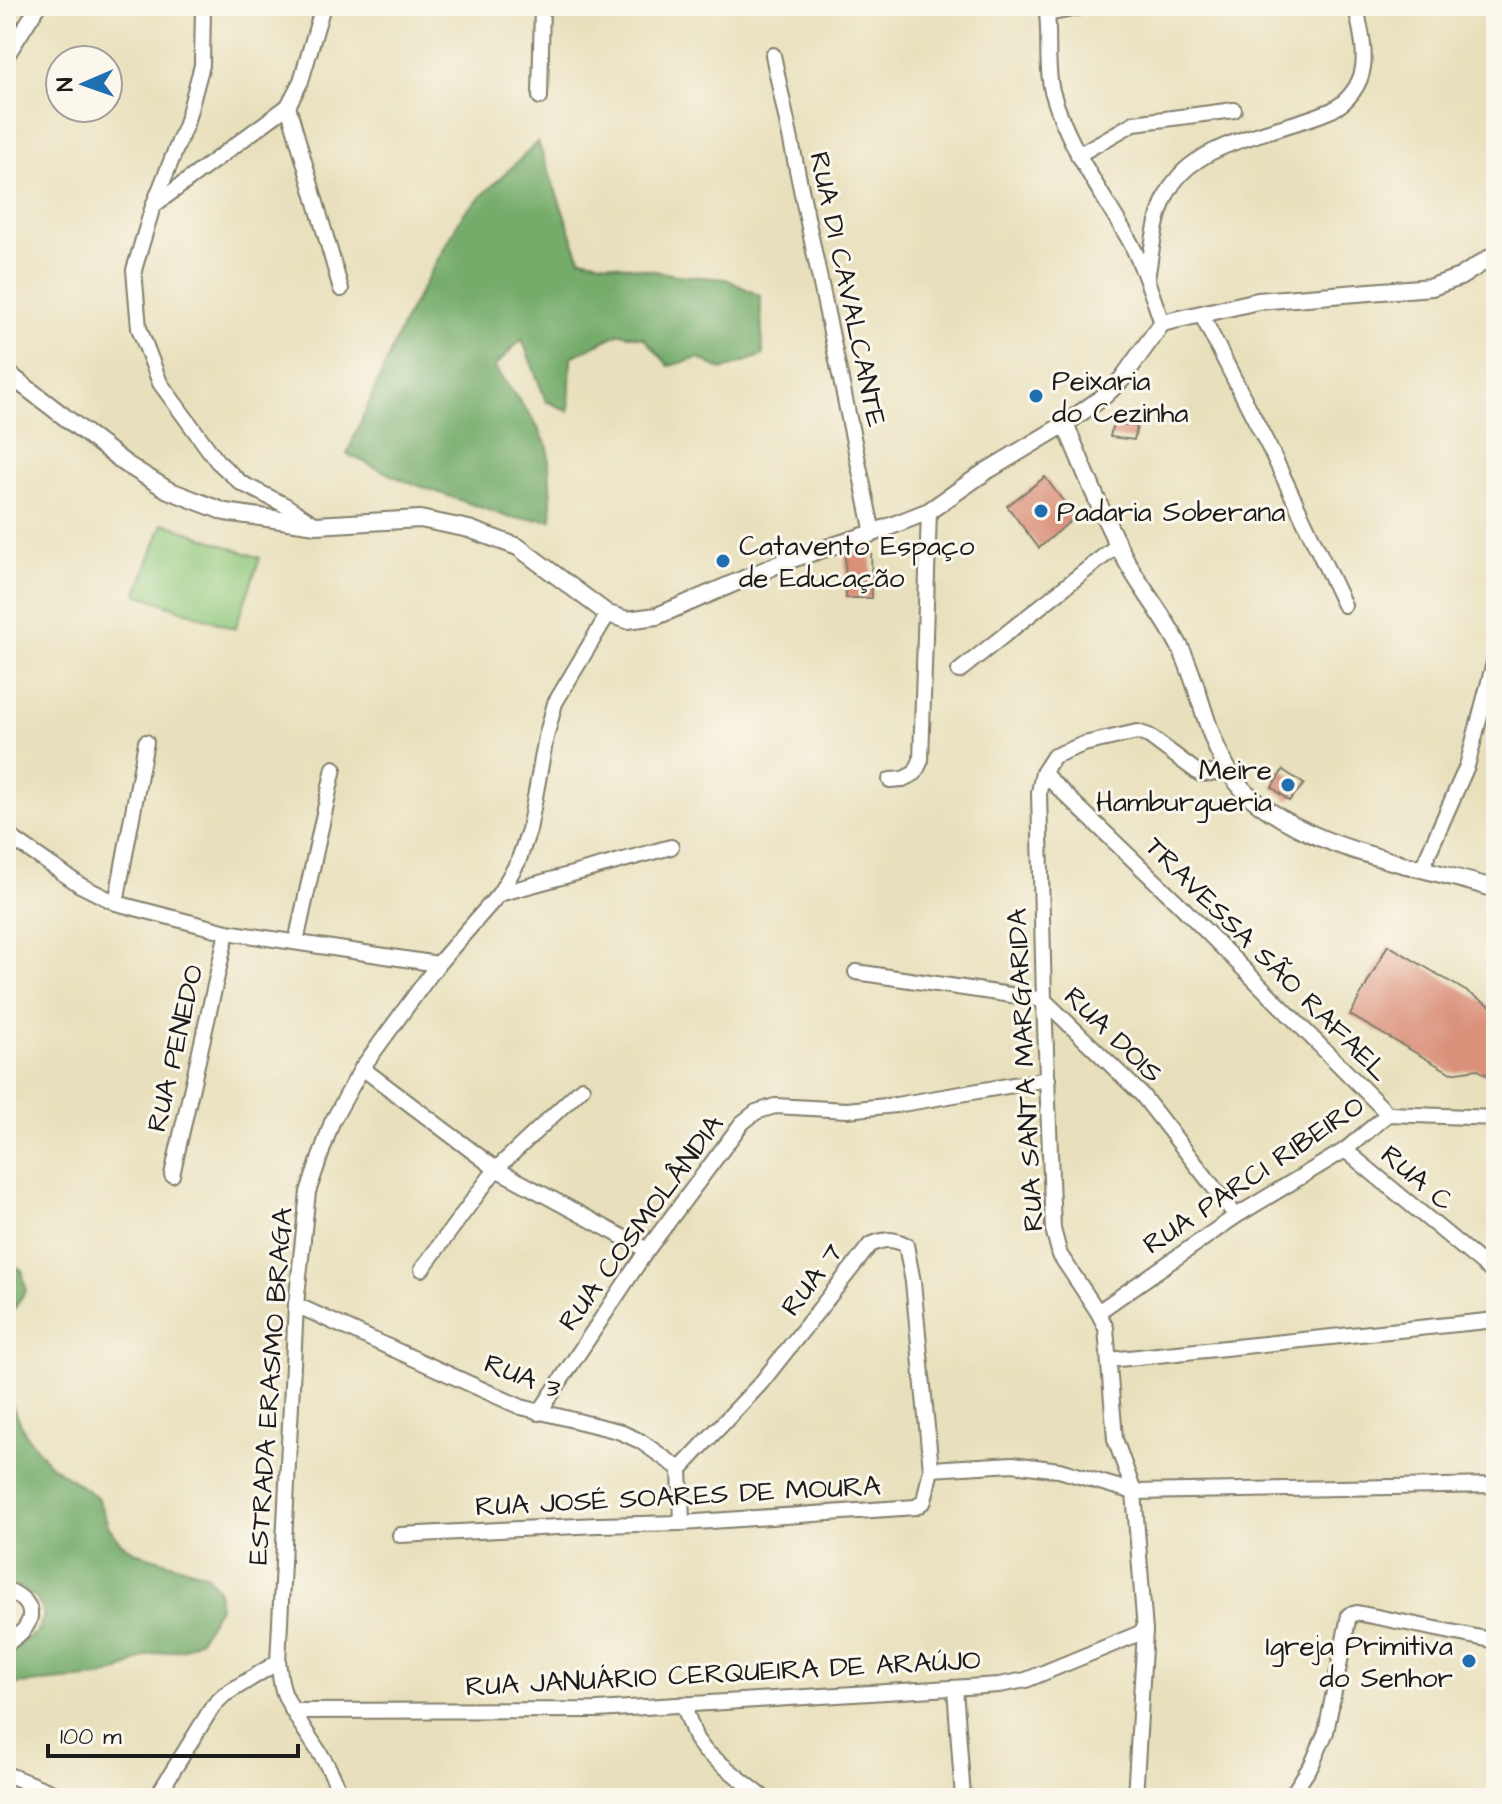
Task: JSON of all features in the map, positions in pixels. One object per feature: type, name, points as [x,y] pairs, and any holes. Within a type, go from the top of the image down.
[{"type":"street","points":[[6,57],[38,6]]},
{"type":"street","points":[[203,6],[202,65],[186,124],[153,206],[134,270],[139,328],[160,383],[217,461],[241,483],[316,525]]},
{"type":"street","points":[[153,206],[288,106],[301,81],[323,6]]},
{"type":"street","points":[[540,97],[542,6]]},
{"type":"street","points":[[1088,6],[1046,10],[1051,88],[1078,155],[1130,242],[1162,323]]},
{"type":"street","points":[[1147,279],[1158,218],[1167,194],[1180,174],[1202,159],[1251,136],[1334,109],[1351,95],[1364,66],[1356,6]]},
{"type":"street","name":"RUA DI CAVALCANTE","points":[[773,55],[873,533]]},
{"type":"street","points":[[288,106],[341,289]]},
{"type":"street","points":[[1078,155],[1134,123],[1234,110]]},
{"type":"street","points":[[6,372],[126,464],[168,490],[225,512],[316,525],[420,519],[469,529],[518,547],[608,614],[627,620],[657,616],[786,561],[929,511],[1103,397],[1122,379],[1162,323],[1258,301],[1432,287],[1460,277],[1496,254]]},
{"type":"street","points":[[1201,314],[1272,453],[1344,605]]},
{"type":"street","points":[[1065,424],[1133,573],[1182,651],[1228,772],[1250,796],[1283,819],[1328,841],[1496,889]]},
{"type":"street","points":[[890,780],[903,779],[915,773],[921,760],[929,511]]},
{"type":"street","points":[[959,671],[1119,544]]},
{"type":"street","name":"ESTRADA ERASMO BRAGA","points":[[341,1798],[334,1777],[293,1711],[283,1689],[278,1662],[296,1305],[308,1192],[332,1122],[362,1068],[438,964],[499,894],[518,862],[529,830],[555,703],[608,614]]},
{"type":"street","points":[[1422,868],[1467,766],[1496,655]]},
{"type":"street","points":[[1043,773],[1054,756],[1084,744],[1137,732],[1149,736],[1200,774],[1228,772]]},
{"type":"street","points":[[116,903],[146,742]]},
{"type":"street","points":[[296,942],[334,768]]},
{"type":"street","name":"RUA SANTA MARGARIDA","points":[[1043,773],[1039,792],[1053,1229],[1060,1255],[1106,1328],[1115,1439],[1134,1492],[1145,1631],[1135,1798]]},
{"type":"street","name":"TRAVESSA SÃO RAFAEL","points":[[1043,773],[1177,902],[1388,1114]]},
{"type":"street","points":[[6,834],[80,885],[116,903],[227,932],[438,964]]},
{"type":"street","points":[[499,894],[671,847]]},
{"type":"street","name":"RUA PENEDO","points":[[172,1175],[227,932]]},
{"type":"street","name":"RUA DOIS","points":[[856,972],[1044,1000],[1142,1095],[1236,1216]]},
{"type":"street","points":[[362,1068],[496,1169],[647,1250]]},
{"type":"street","name":"RUA COSMOLÂNDIA","points":[[539,1413],[647,1250],[742,1123],[756,1112],[775,1106],[847,1110],[896,1105],[1048,1079]]},
{"type":"street","points":[[422,1269],[496,1169],[582,1088]]},
{"type":"street","name":"RUA PARCI RIBEIRO","points":[[1098,1312],[1236,1216],[1345,1150],[1388,1114],[1496,1118]]},
{"type":"street","name":"RUA C","points":[[1345,1150],[1496,1275]]},
{"type":"street","name":"RUA 7","points":[[680,1469],[761,1383],[870,1245],[882,1239],[896,1240],[906,1245],[913,1282],[931,1469]]},
{"type":"street","name":"RUA 3","points":[[296,1305],[539,1413],[618,1431],[640,1441],[680,1469]]},
{"type":"street","points":[[1109,1360],[1496,1320]]},
{"type":"street","points":[[931,1469],[1013,1464],[1059,1470],[1134,1492],[1496,1485]]},
{"type":"street","points":[[680,1469],[682,1523]]},
{"type":"street","name":"RUA JOSÉ SOARES DE MOURA","points":[[400,1535],[905,1510],[924,1501],[931,1469]]},
{"type":"street","points":[[6,1589],[23,1598],[30,1624],[23,1634],[6,1644]]},
{"type":"street","points":[[1290,1798],[1312,1764],[1326,1732],[1349,1615],[1357,1613],[1496,1641]]},
{"type":"street","name":"RUA JANUÁRIO CERQUEIRA DE ARAÚJO","points":[[293,1711],[597,1710],[955,1688],[1026,1680],[1145,1631]]},
{"type":"street","points":[[156,1798],[213,1706],[224,1695],[278,1662]]},
{"type":"street","points":[[955,1688],[963,1798]]},
{"type":"street","points":[[683,1704],[696,1739],[705,1751],[764,1798]]},
{"type":"street","points":[[6,1774],[66,1798]]},
{"type":"green space","points":[[538,142],[580,258],[677,275],[726,279],[760,296],[763,355],[722,370],[699,358],[669,366],[644,338],[620,333],[571,357],[569,411],[546,401],[522,339],[494,367],[533,419],[548,447],[552,520],[511,518],[400,479],[347,454],[405,319],[463,214]]},
{"type":"green space","points":[[163,523],[260,558],[235,629],[137,594]]},
{"type":"green space","points":[[6,1261],[22,1270],[26,1290],[6,1322]]},
{"type":"green space","points":[[6,1383],[9,1399],[26,1435],[50,1465],[97,1497],[109,1527],[120,1542],[135,1552],[206,1574],[218,1589],[219,1607],[199,1640],[183,1649],[148,1655],[117,1672],[99,1677],[6,1685],[6,1651],[37,1632],[44,1616],[37,1599],[6,1579]]},
{"type":"building","points":[[1113,423],[1137,426],[1134,440],[1110,437]]},
{"type":"building","name":"Padaria Soberana","points":[[1045,477],[1075,517],[1039,548],[1007,506]]},
{"type":"building","points":[[871,545],[872,598],[846,598],[845,554]]},
{"type":"building","name":"Meire Hamburgueria","points":[[1283,770],[1304,784],[1289,801],[1272,787]]},
{"type":"building","points":[[1388,945],[1496,1009],[1496,1075],[1489,1072],[1486,1075],[1477,1069],[1451,1073],[1350,1015]]},
{"type":"place","name":"Peixaria do Cezinha","points":[[1036,396]]},
{"type":"place","name":"Padaria Soberana","points":[[1041,511]]},
{"type":"place","name":"Catavento Espaço de Educação","points":[[723,561]]},
{"type":"place","name":"Meire Hamburgueria","points":[[1288,785]]},
{"type":"place","name":"Igreja Primitiva do Senhor","points":[[1469,1661]]}]
